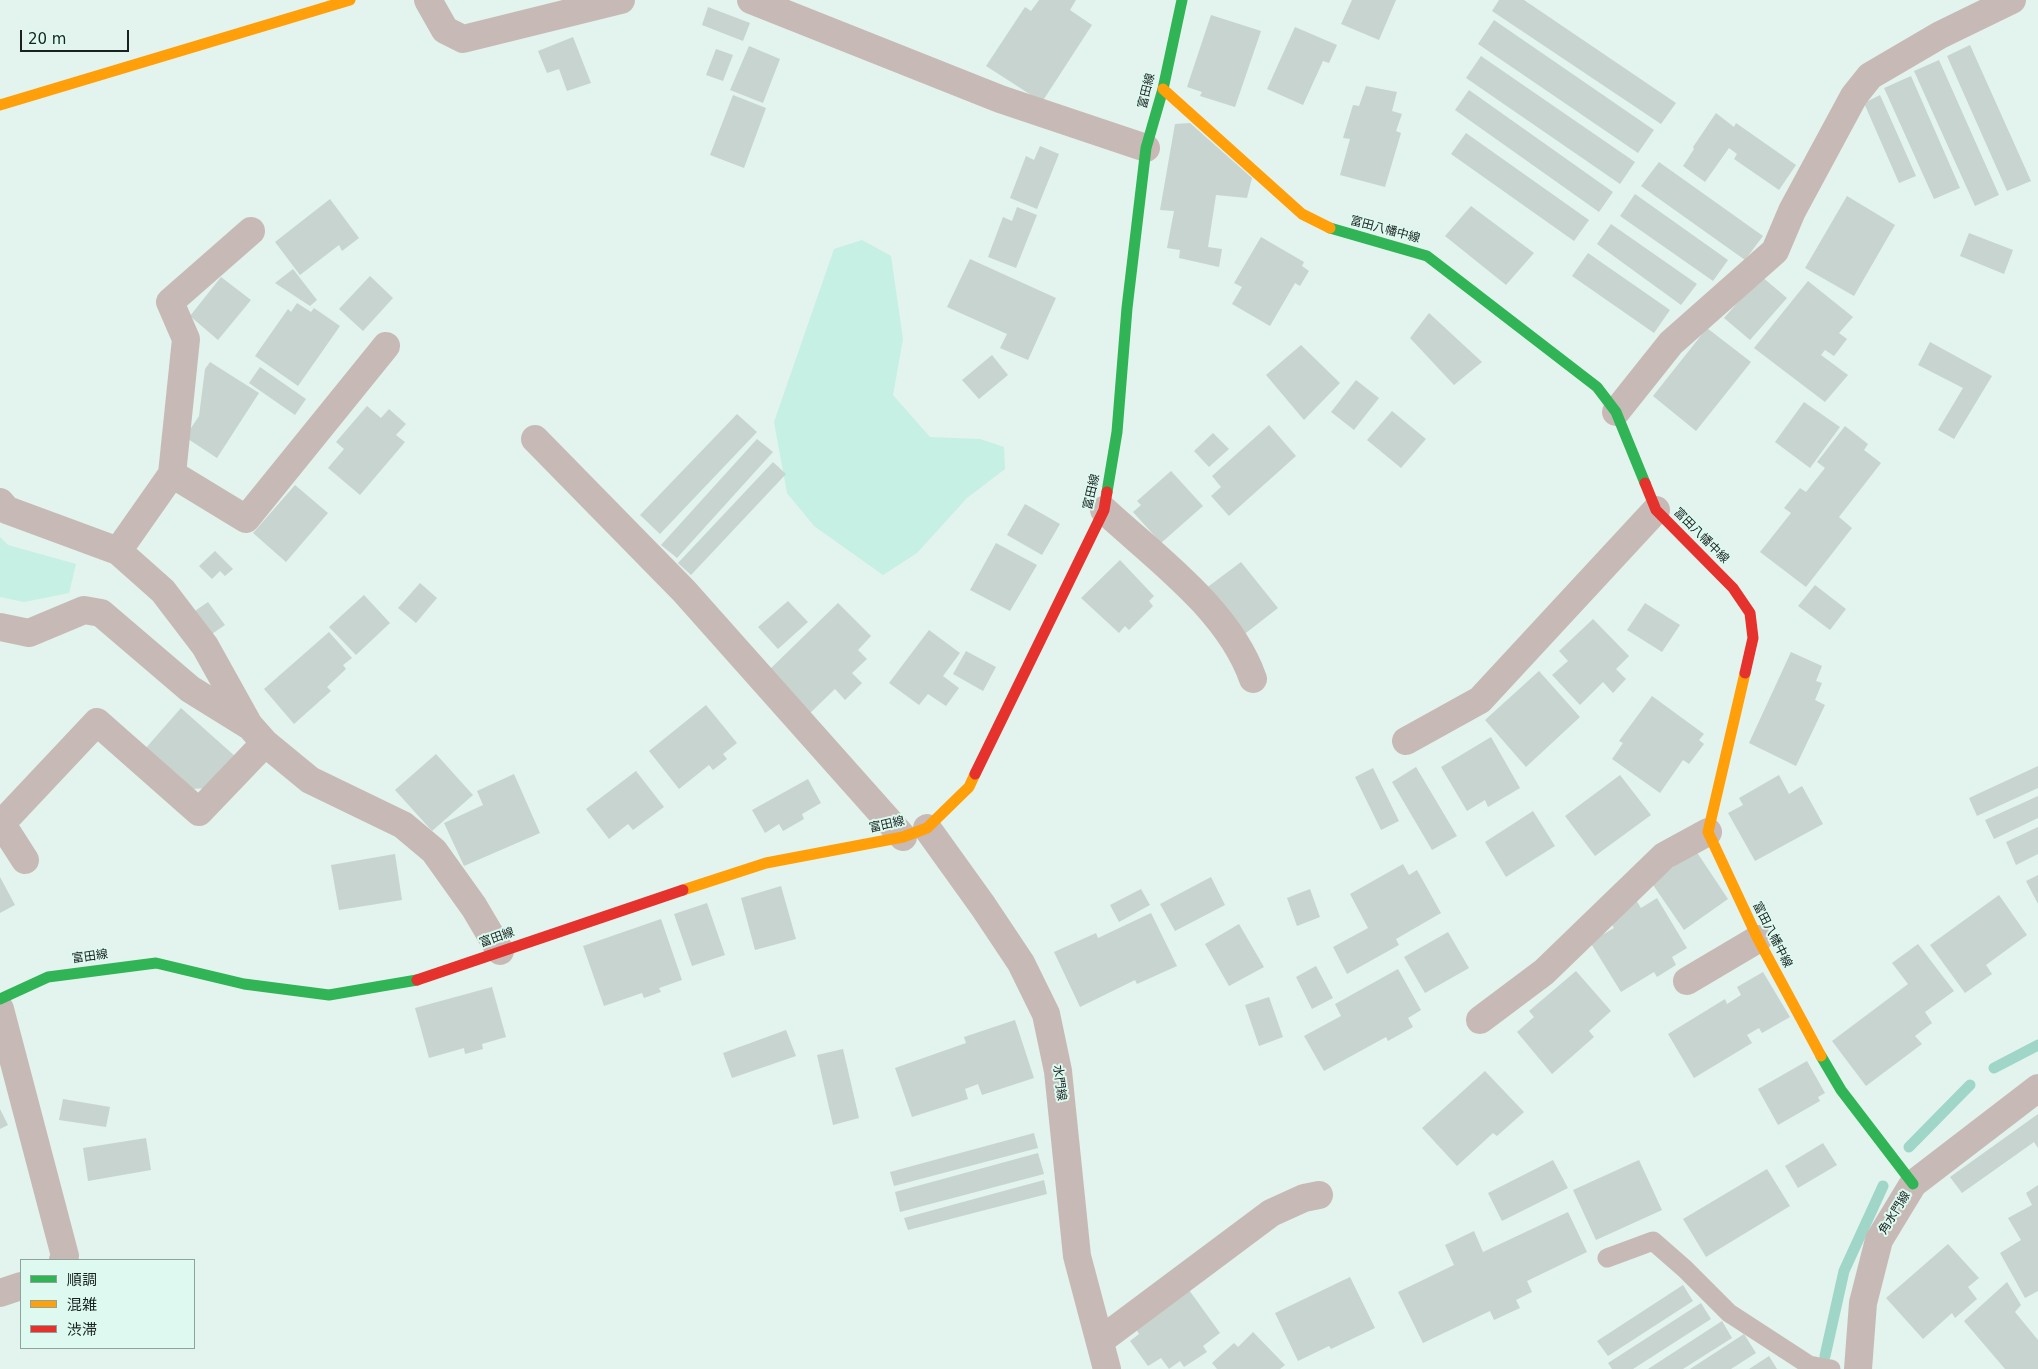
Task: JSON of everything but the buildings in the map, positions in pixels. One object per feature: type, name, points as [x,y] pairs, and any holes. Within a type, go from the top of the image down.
[{"type":"street","points":[[0,106],[350,0]]},
{"type":"street","points":[[428,0],[445,30],[463,38],[622,0]]},
{"type":"street","points":[[751,0],[1000,99],[1146,148]]},
{"type":"street","name":"富田線","points":[[0,999],[48,977],[156,963],[244,984],[329,995],[420,979],[766,863],[915,833],[969,786],[1104,510],[1117,432],[1127,308],[1146,148],[1163,89],[1182,0]]},
{"type":"street","points":[[1616,412],[1671,343],[1775,251],[1792,211],[1854,96],[1870,76],[1940,34],[2012,0]]},
{"type":"street","name":"富田八幡中線","points":[[1163,89],[1302,214],[1338,232],[1427,256],[1597,388],[1616,412],[1656,510],[1733,588],[1750,613],[1753,638],[1708,832],[1758,939],[1799,1018],[1841,1090],[1913,1184]]},
{"type":"street","points":[[118,551],[172,474],[186,339],[170,302],[251,231]]},
{"type":"street","points":[[172,474],[246,519],[386,346]]},
{"type":"street","name":"水門線","points":[[535,439],[684,591],[984,906],[1021,963],[1046,1014],[1058,1072],[1077,1256],[1107,1369]]},
{"type":"street","points":[[0,502],[7,510],[118,551],[163,591],[199,638],[257,734]]},
{"type":"street","points":[[1104,510],[1198,597],[1232,636],[1245,656],[1253,679]]},
{"type":"street","points":[[1406,741],[1480,700],[1656,510]]},
{"type":"street","points":[[0,627],[29,633],[84,610],[101,613],[190,689],[257,734],[310,780],[403,825],[434,851],[474,907],[500,952]]},
{"type":"street","points":[[25,860],[1,822],[97,722],[199,812],[257,734]]},
{"type":"street","points":[[1480,1020],[1544,972],[1664,856],[1708,832]]},
{"type":"street","points":[[1687,981],[1758,939]]},
{"type":"street","points":[[0,1009],[64,1259]]},
{"type":"street","name":"角水門線","points":[[1858,1369],[1862,1303],[1879,1240],[1913,1184],[2038,1088]]},
{"type":"street","points":[[1100,1340],[1271,1213],[1304,1198],[1319,1195]]},
{"type":"street","points":[[0,1293],[20,1286]]},
{"type":"lane","points":[[1607,1258],[1653,1241],[1685,1269],[1729,1313],[1809,1364],[1831,1369]]},
{"type":"green space","points":[[862,240],[891,256],[903,339],[893,395],[930,437],[980,439],[1004,447],[1005,469],[967,498],[917,553],[883,575],[814,526],[787,493],[774,422],[834,249]]},
{"type":"green space","points":[[0,537],[8,545],[76,564],[69,593],[24,602],[0,597]]},
{"type":"waterway","points":[[1994,1068],[2038,1045]]},
{"type":"waterway","points":[[1909,1147],[1970,1085]]},
{"type":"waterway","points":[[1825,1356],[1844,1271],[1883,1186]]},
{"type":"traffic: fast","points":[[1107,492],[1117,432],[1127,308],[1146,148],[1163,89],[1182,0]]},
{"type":"traffic: fast","points":[[1330,228],[1427,256],[1597,387],[1616,412],[1645,483]]},
{"type":"traffic: fast","points":[[0,999],[48,977],[156,963],[244,984],[329,995],[417,980]]},
{"type":"traffic: fast","points":[[1821,1056],[1841,1090],[1913,1184]]},
{"type":"traffic: slow","points":[[0,105],[350,0]]},
{"type":"traffic: slow","points":[[1163,89],[1302,214],[1330,228]]},
{"type":"traffic: slow","points":[[1745,673],[1708,832],[1758,939],[1821,1056]]},
{"type":"traffic: slow","points":[[683,890],[766,863],[903,837],[927,828],[969,787],[975,774]]},
{"type":"traffic: jam","points":[[1645,483],[1656,510],[1733,588],[1750,613],[1753,638],[1745,673]]},
{"type":"traffic: jam","points":[[975,774],[1104,510],[1107,492]]},
{"type":"traffic: jam","points":[[417,980],[683,890]]}]
